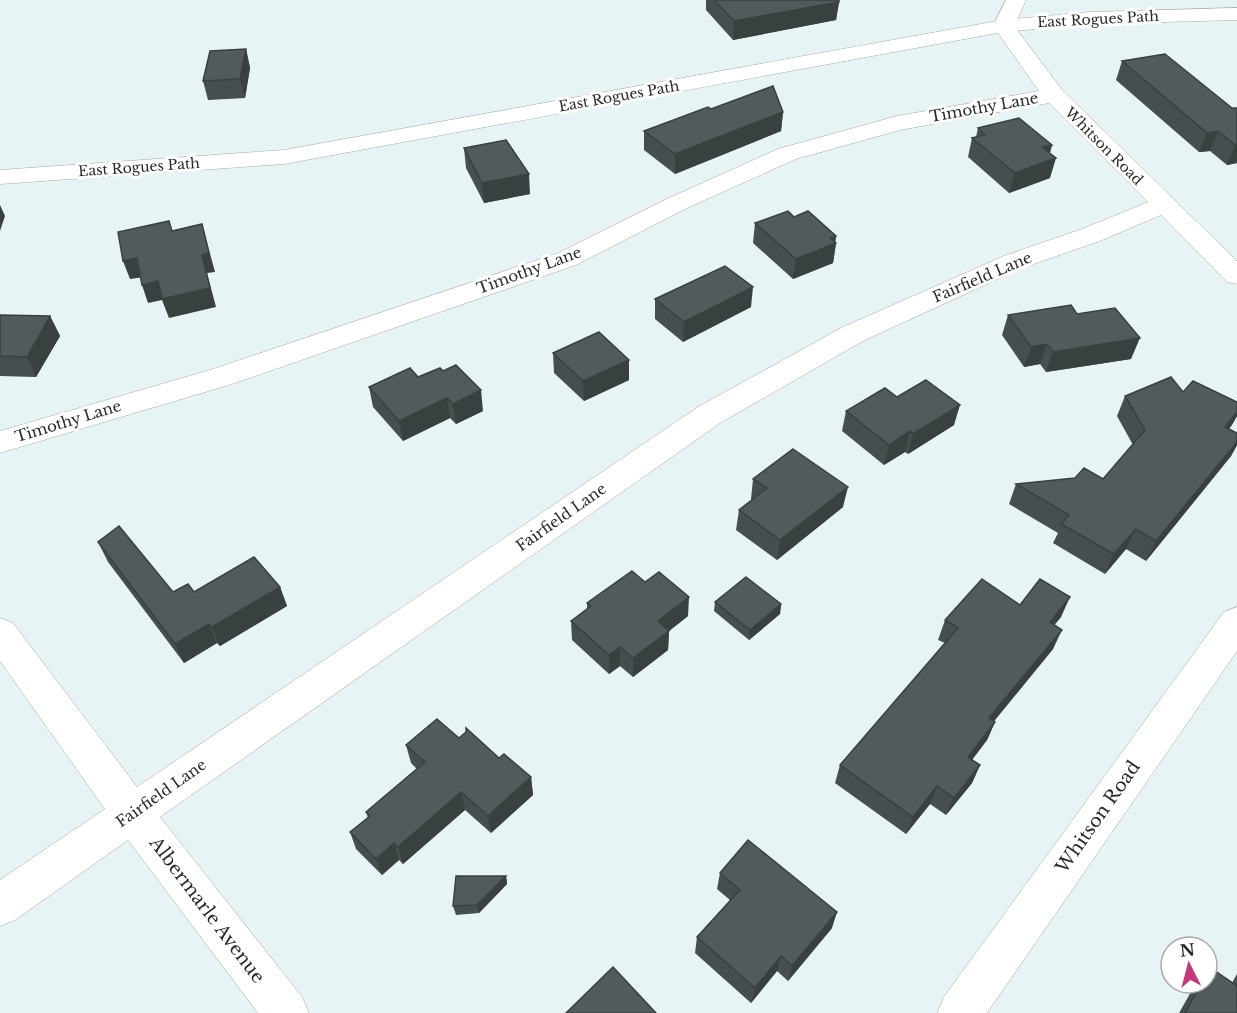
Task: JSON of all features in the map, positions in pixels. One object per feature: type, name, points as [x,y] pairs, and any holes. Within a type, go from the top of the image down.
[{"type":"street","points":[[1003,26],[1016,0]]},
{"type":"street","name":"East Rogues Path","points":[[0,177],[284,157],[1003,26],[1090,18],[1237,14]]},
{"type":"street","name":"Whitson Road","points":[[1003,26],[1054,95],[1237,276]]},
{"type":"street","name":"Timothy Lane","points":[[0,442],[221,377],[567,258],[678,203],[787,154],[897,123],[1054,95]]},
{"type":"street","name":"Fairfield Lane","points":[[0,905],[708,415],[853,334],[1013,262],[1091,235],[1164,205]]},
{"type":"street","name":"Whitson Road","points":[[960,1013],[1237,622]]},
{"type":"street","name":"Albermarle Avenue","points":[[0,633],[132,813],[286,1013]]},
{"type":"building","points":[[714,0],[839,0],[839,2],[734,21]]},
{"type":"building","points":[[246,49],[240,79],[203,81],[210,51]]},
{"type":"building","points":[[1165,54],[1232,108],[1237,108],[1237,145],[1218,131],[1207,133],[1122,61]]},
{"type":"building","points":[[773,86],[783,112],[675,154],[644,131],[708,107],[711,109]]},
{"type":"building","points":[[1019,118],[1052,145],[1042,147],[1056,158],[1015,173],[972,138],[985,135],[978,128]]},
{"type":"building","points":[[506,140],[529,174],[482,183],[464,148]]},
{"type":"building","points":[[788,211],[794,217],[808,211],[836,236],[830,238],[836,243],[796,259],[755,223]]},
{"type":"building","points":[[169,221],[172,231],[202,224],[209,253],[202,255],[210,288],[162,299],[158,281],[142,285],[137,258],[123,261],[118,232]]},
{"type":"building","points":[[725,266],[753,287],[684,322],[655,299]]},
{"type":"building","points":[[1071,305],[1077,314],[1115,308],[1140,338],[1053,352],[1047,344],[1031,347],[1008,315]]},
{"type":"building","points":[[0,315],[50,316],[27,357],[0,356]]},
{"type":"building","points":[[599,332],[629,360],[583,381],[553,353]]},
{"type":"building","points":[[456,365],[481,390],[453,404],[447,398],[399,421],[369,387],[410,368],[418,377],[440,368],[443,371]]},
{"type":"building","points":[[1171,377],[1183,392],[1193,381],[1237,402],[1237,412],[1225,427],[1237,433],[1237,442],[1156,541],[1136,529],[1114,554],[1061,524],[1069,515],[1016,484],[1075,478],[1084,468],[1103,479],[1145,430],[1125,396]]},
{"type":"building","points":[[926,380],[960,405],[913,434],[910,431],[889,445],[846,411],[885,388],[897,397]]},
{"type":"building","points":[[793,449],[848,487],[780,540],[739,510],[767,488],[753,479]]},
{"type":"building","points":[[119,526],[173,592],[188,584],[194,592],[254,557],[280,587],[212,627],[209,624],[175,644],[98,542]]},
{"type":"building","points":[[632,571],[645,582],[659,572],[689,597],[658,621],[669,631],[633,658],[620,647],[609,655],[571,621],[591,606],[587,603]]},
{"type":"building","points":[[746,577],[781,604],[750,630],[715,602]]},
{"type":"building","points":[[982,579],[1020,605],[1040,579],[1070,597],[1050,622],[1062,630],[989,718],[995,722],[968,757],[980,765],[954,798],[937,786],[913,817],[840,765],[958,628],[945,620]]},
{"type":"building","points":[[437,719],[459,738],[466,732],[466,728],[499,758],[504,754],[531,777],[488,816],[461,792],[398,847],[394,843],[376,859],[350,832],[370,816],[366,812],[425,762],[406,745]]},
{"type":"building","points":[[748,840],[837,912],[792,966],[781,956],[755,988],[697,937],[740,890],[720,873]]},
{"type":"building","points":[[456,876],[506,876],[477,905],[453,906]]},
{"type":"building","points":[[613,967],[656,1013],[566,1013]]},
{"type":"building","points":[[1219,974],[1237,986],[1237,1013],[1185,1013],[1195,995],[1219,995]]}]
